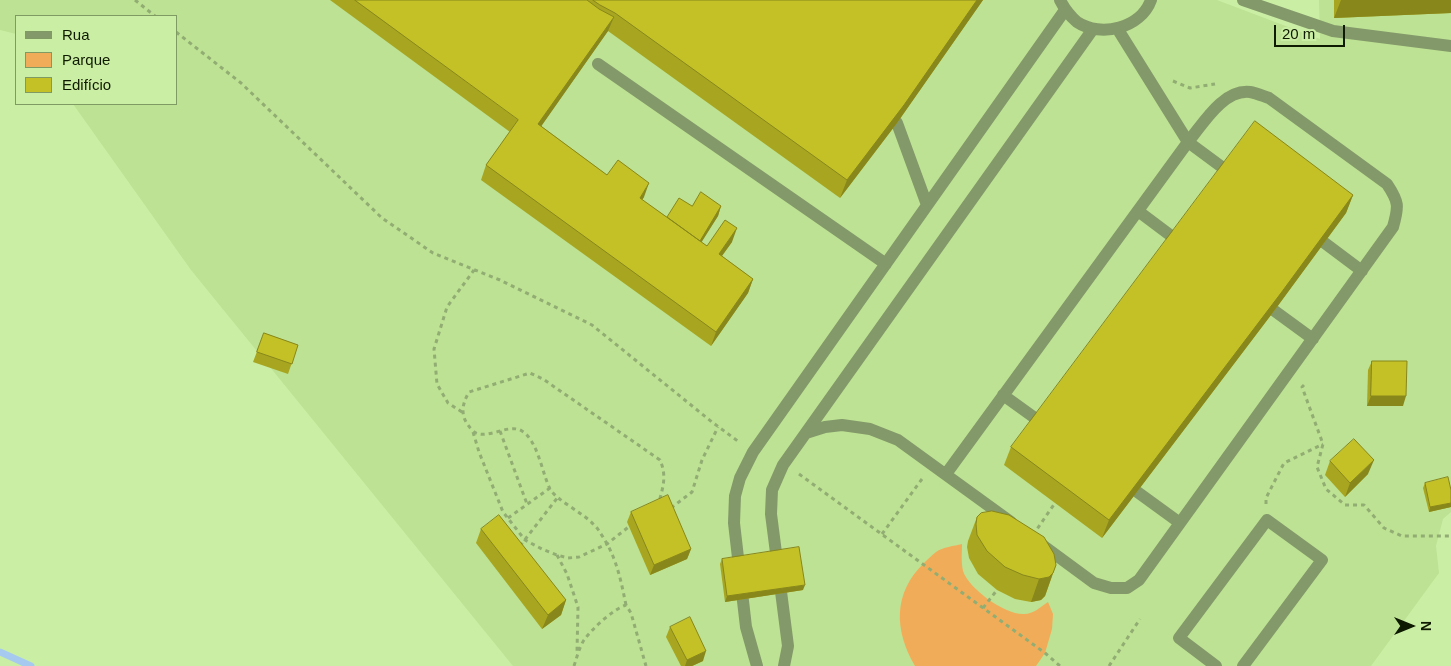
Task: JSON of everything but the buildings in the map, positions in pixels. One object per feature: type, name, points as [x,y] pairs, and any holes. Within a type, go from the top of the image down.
[{"type":"street","points":[[757,666],[746,627],[734,523],[735,496],[740,478],[753,452],[927,205],[1063,5],[1078,22],[1093,29],[1109,30],[1126,26],[1139,17],[1151,0]]},
{"type":"street","points":[[1243,0],[1333,31],[1451,46]]},
{"type":"street","points":[[1117,28],[1188,142],[1240,181]]},
{"type":"street","points":[[784,666],[788,646],[771,514],[772,490],[783,465],[1093,29]]},
{"type":"street","points":[[598,64],[886,264]]},
{"type":"street","points":[[806,433],[826,427],[842,425],[870,429],[898,440],[1094,583],[1111,588],[1127,588],[1139,580],[1393,227],[1398,211],[1395,196],[1387,184],[1269,98],[1249,92],[1234,94],[1218,104],[1188,142],[946,474]]},
{"type":"street","points":[[897,123],[927,205]]},
{"type":"street","points":[[1138,211],[1190,249]]},
{"type":"street","points":[[1301,226],[1362,271]]},
{"type":"street","points":[[1251,294],[1313,339]]},
{"type":"street","points":[[1003,395],[1053,431]]},
{"type":"street","points":[[1114,475],[1180,523]]},
{"type":"street","points":[[1208,664],[1179,638],[1267,520],[1322,560],[1243,666]]},
{"type":"path","points":[[134,0],[155,15]]},
{"type":"path","points":[[178,34],[241,83],[382,218],[433,254],[500,280],[592,325],[718,427],[753,452]]},
{"type":"path","points":[[1168,77],[1175,83],[1190,88],[1216,84]]},
{"type":"path","points":[[462,412],[448,403],[437,384],[434,348],[447,307],[474,270]]},
{"type":"path","points":[[636,523],[629,526],[607,544],[579,557],[568,558],[556,555],[526,540],[504,512],[479,452],[473,432],[462,412],[464,401],[469,392],[530,374],[543,378],[660,460],[665,470],[658,508]]},
{"type":"path","points":[[1308,379],[1302,386],[1323,444],[1316,467],[1326,489],[1345,505],[1364,505],[1384,528],[1402,536],[1451,536]]},
{"type":"path","points":[[666,510],[692,492],[702,460],[718,427]]},
{"type":"path","points":[[473,432],[482,435],[511,428],[521,430],[528,436],[542,462],[550,488],[558,497],[595,525],[612,552],[620,574],[626,605],[631,613],[646,666]]},
{"type":"path","points":[[500,431],[528,504]]},
{"type":"path","points":[[1267,520],[1266,498],[1284,463],[1323,444]]},
{"type":"path","points":[[783,465],[882,534],[1060,666]]},
{"type":"path","points":[[882,534],[933,465]]},
{"type":"path","points":[[508,518],[550,488]]},
{"type":"path","points":[[520,547],[558,497]]},
{"type":"path","points":[[1029,535],[1055,503]]},
{"type":"path","points":[[556,555],[567,574],[578,607],[577,655]]},
{"type":"path","points":[[983,608],[997,590]]},
{"type":"path","points":[[574,666],[584,640],[617,608],[626,605]]},
{"type":"path","points":[[1109,666],[1140,619]]},
{"type":"shaded area","points":[[0,0],[1217,0],[1320,39],[1319,0],[1451,0],[1451,512],[1443,519],[1436,546],[1439,573],[1371,666],[513,666],[191,270],[74,105],[178,105],[178,15],[15,15],[15,34],[0,30]]},
{"type":"green space","points":[[962,544],[963,571],[972,585],[989,600],[1007,610],[1024,614],[1034,612],[1048,602],[1053,614],[1052,629],[1045,653],[1036,666],[915,666],[903,639],[900,626],[902,599],[914,575],[936,552]]},
{"type":"waterway","points":[[0,652],[31,666]]}]
